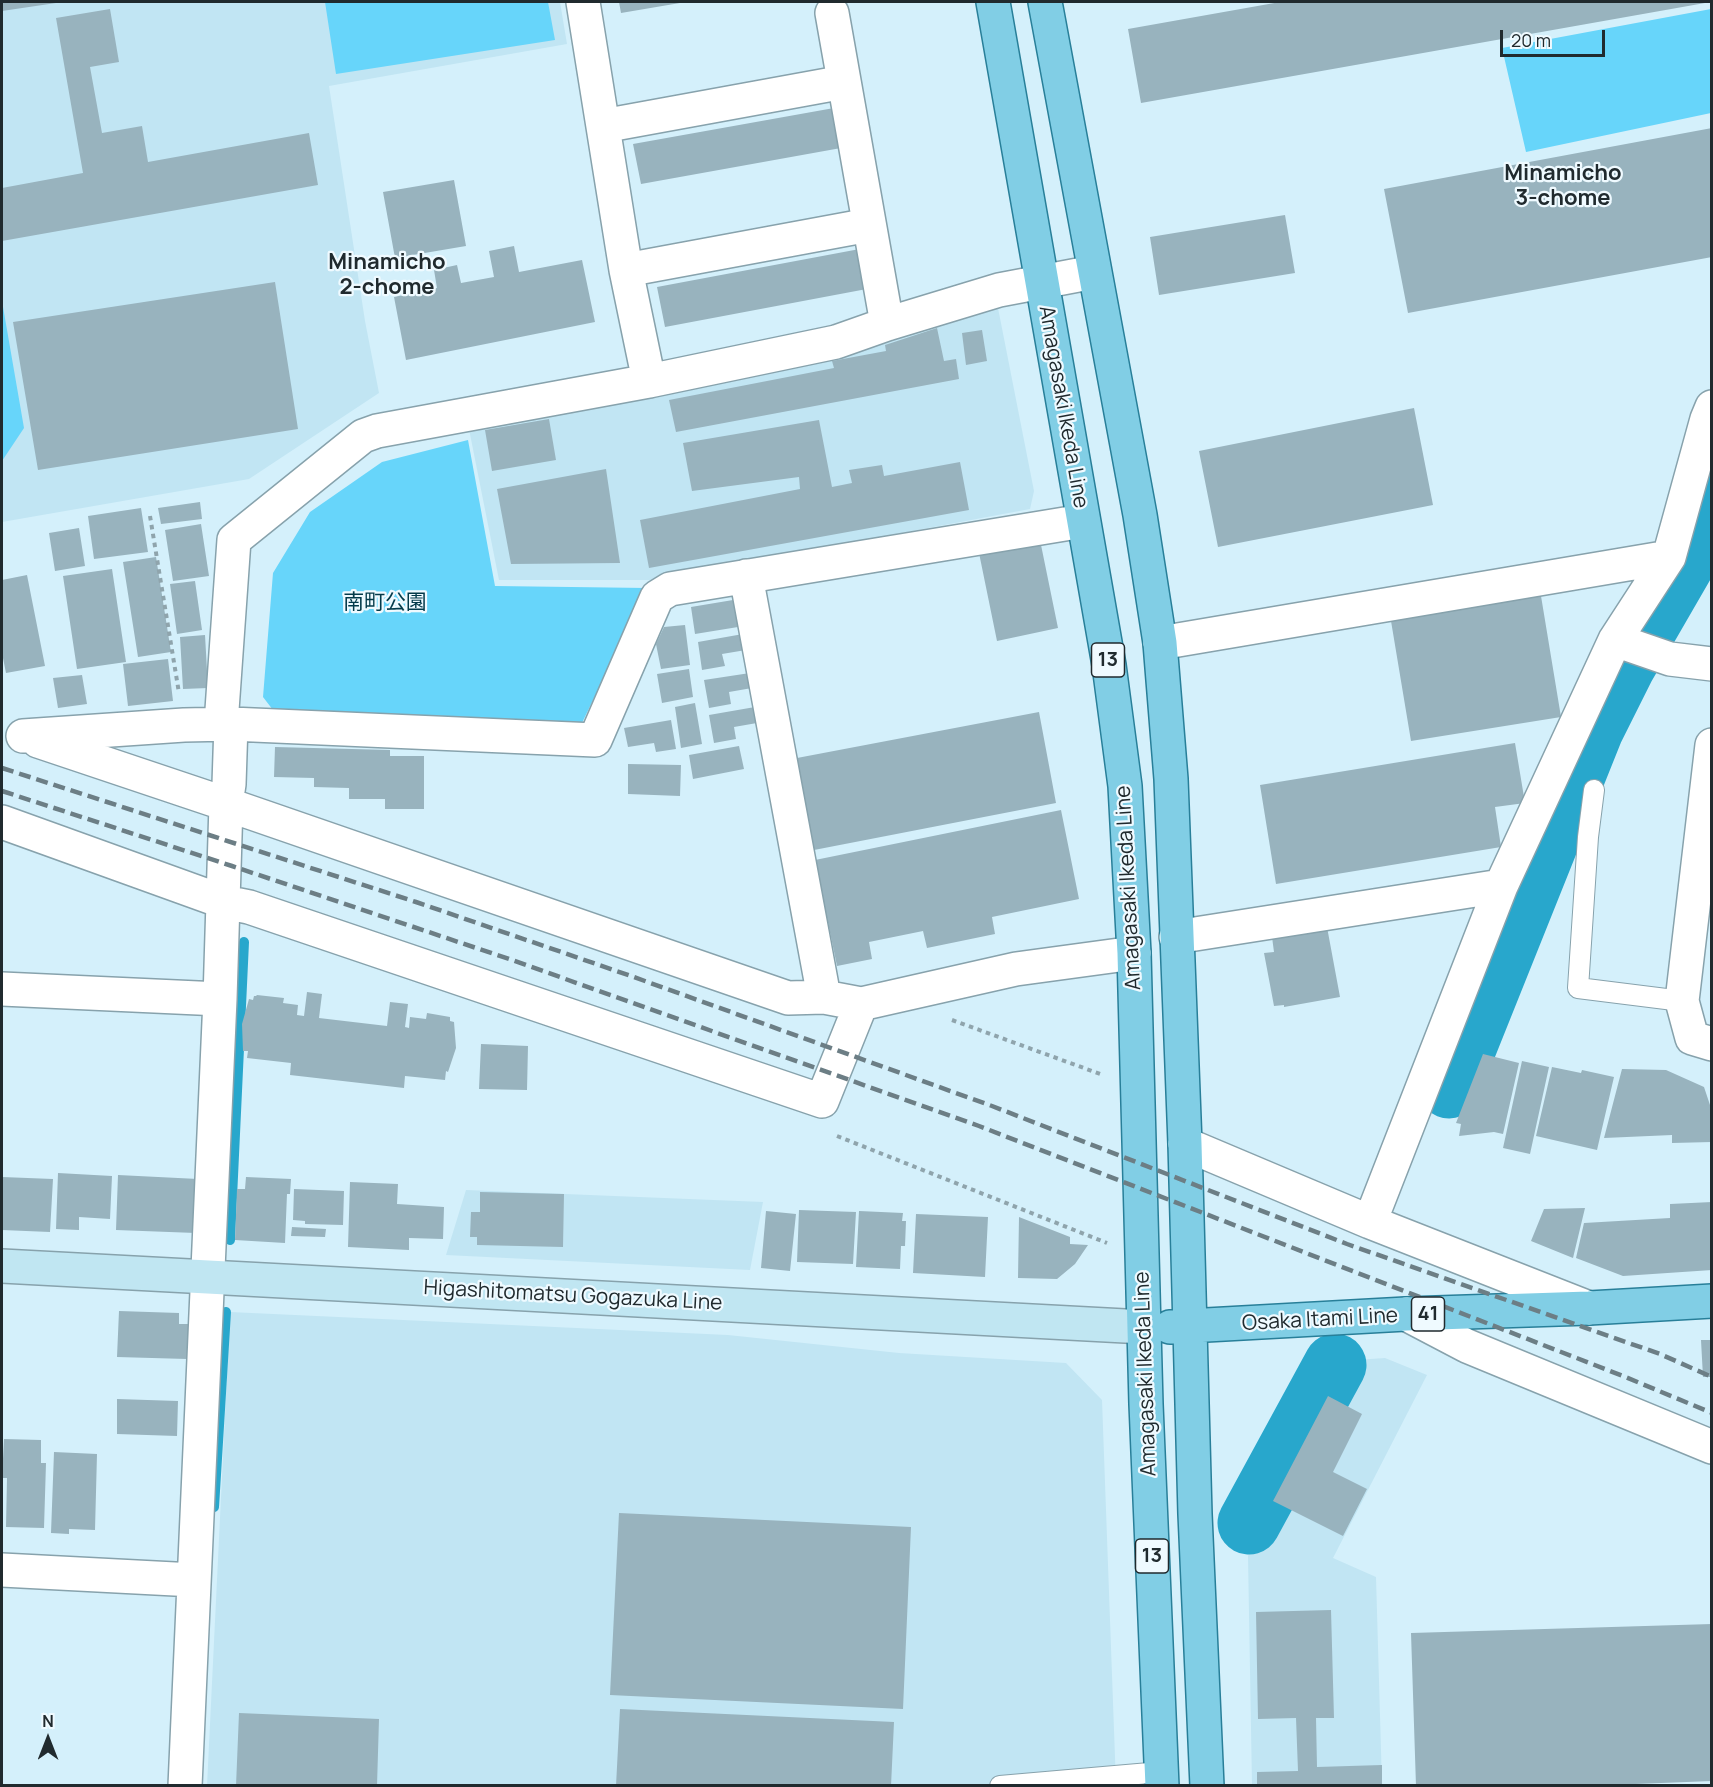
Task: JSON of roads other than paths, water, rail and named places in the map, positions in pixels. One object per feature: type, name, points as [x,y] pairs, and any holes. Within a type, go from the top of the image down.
[{"type":"main road","name":"Amagasaki Ikeda Line","points":[[993,2],[1109,665],[1125,786],[1134,953],[1144,1327],[1162,1779]]},
{"type":"main road","name":"13","points":[[1045,2],[1140,515],[1160,643],[1171,779],[1185,1144],[1195,1514],[1207,1785]]},
{"type":"main road","name":"Higashitomatsu Gogazuka Line","points":[[2,1266],[1144,1327]]},
{"type":"main road","name":"Osaka Itami Line","points":[[1144,1327],[1190,1327],[1406,1314],[1712,1301]]},
{"type":"street","points":[[583,2],[626,270],[649,381]]},
{"type":"street","points":[[832,14],[887,324]]},
{"type":"street","points":[[603,126],[844,82]]},
{"type":"street","points":[[626,270],[869,225]]},
{"type":"street","points":[[185,1785],[220,999],[226,804],[229,784],[226,724],[234,540],[363,436],[377,431],[649,381],[836,342],[999,290],[1094,272]]},
{"type":"street","points":[[1370,1222],[1501,886],[1615,640],[1669,557],[1712,407]]},
{"type":"street","points":[[12,733],[226,724],[595,740],[657,597],[670,589],[1083,521]]},
{"type":"street","points":[[1160,643],[1669,557]]},
{"type":"street","points":[[746,576],[824,997]]},
{"type":"street","points":[[1615,640],[1670,659],[1712,664]]},
{"type":"street","points":[[12,733],[226,804],[788,998],[824,997],[861,1004],[1016,969],[1134,953]]},
{"type":"street","points":[[1712,745],[1682,1000],[1692,1038],[1712,1044]]},
{"type":"street","points":[[2,822],[224,902],[249,907],[822,1101],[861,1004]]},
{"type":"street","points":[[1176,936],[1501,886]]},
{"type":"street","points":[[2,989],[220,999]]},
{"type":"street","points":[[1185,1144],[1370,1222],[1589,1308]]},
{"type":"street","points":[[1406,1314],[1467,1346],[1712,1447]]},
{"type":"street","points":[[2,1570],[194,1580]]},
{"type":"lane","points":[[1594,790],[1588,837],[1578,988],[1682,1000]]},
{"type":"lane","points":[[1000,1785],[1162,1779]]},
{"type":"waterway","points":[[1449,1087],[1592,730],[1624,666],[1687,557],[1712,474]]},
{"type":"waterway","points":[[230,1240],[244,942]]},
{"type":"waterway","points":[[214,1507],[226,1312]]},
{"type":"waterway","points":[[1249,1523],[1335,1365]]},
{"type":"railway","points":[[2,768],[416,902],[631,976],[992,1106],[1347,1244],[1660,1354],[1712,1377]]},
{"type":"railway","points":[[2,791],[512,960],[979,1126],[1623,1376],[1712,1413]]},
{"type":"district","name":"Minamicho 3-chome","points":[[1563,186]]},
{"type":"district","name":"Minamicho 2-chome","points":[[387,276]]},
{"type":"park label","name":"南町公園","points":[[385,603]]}]
